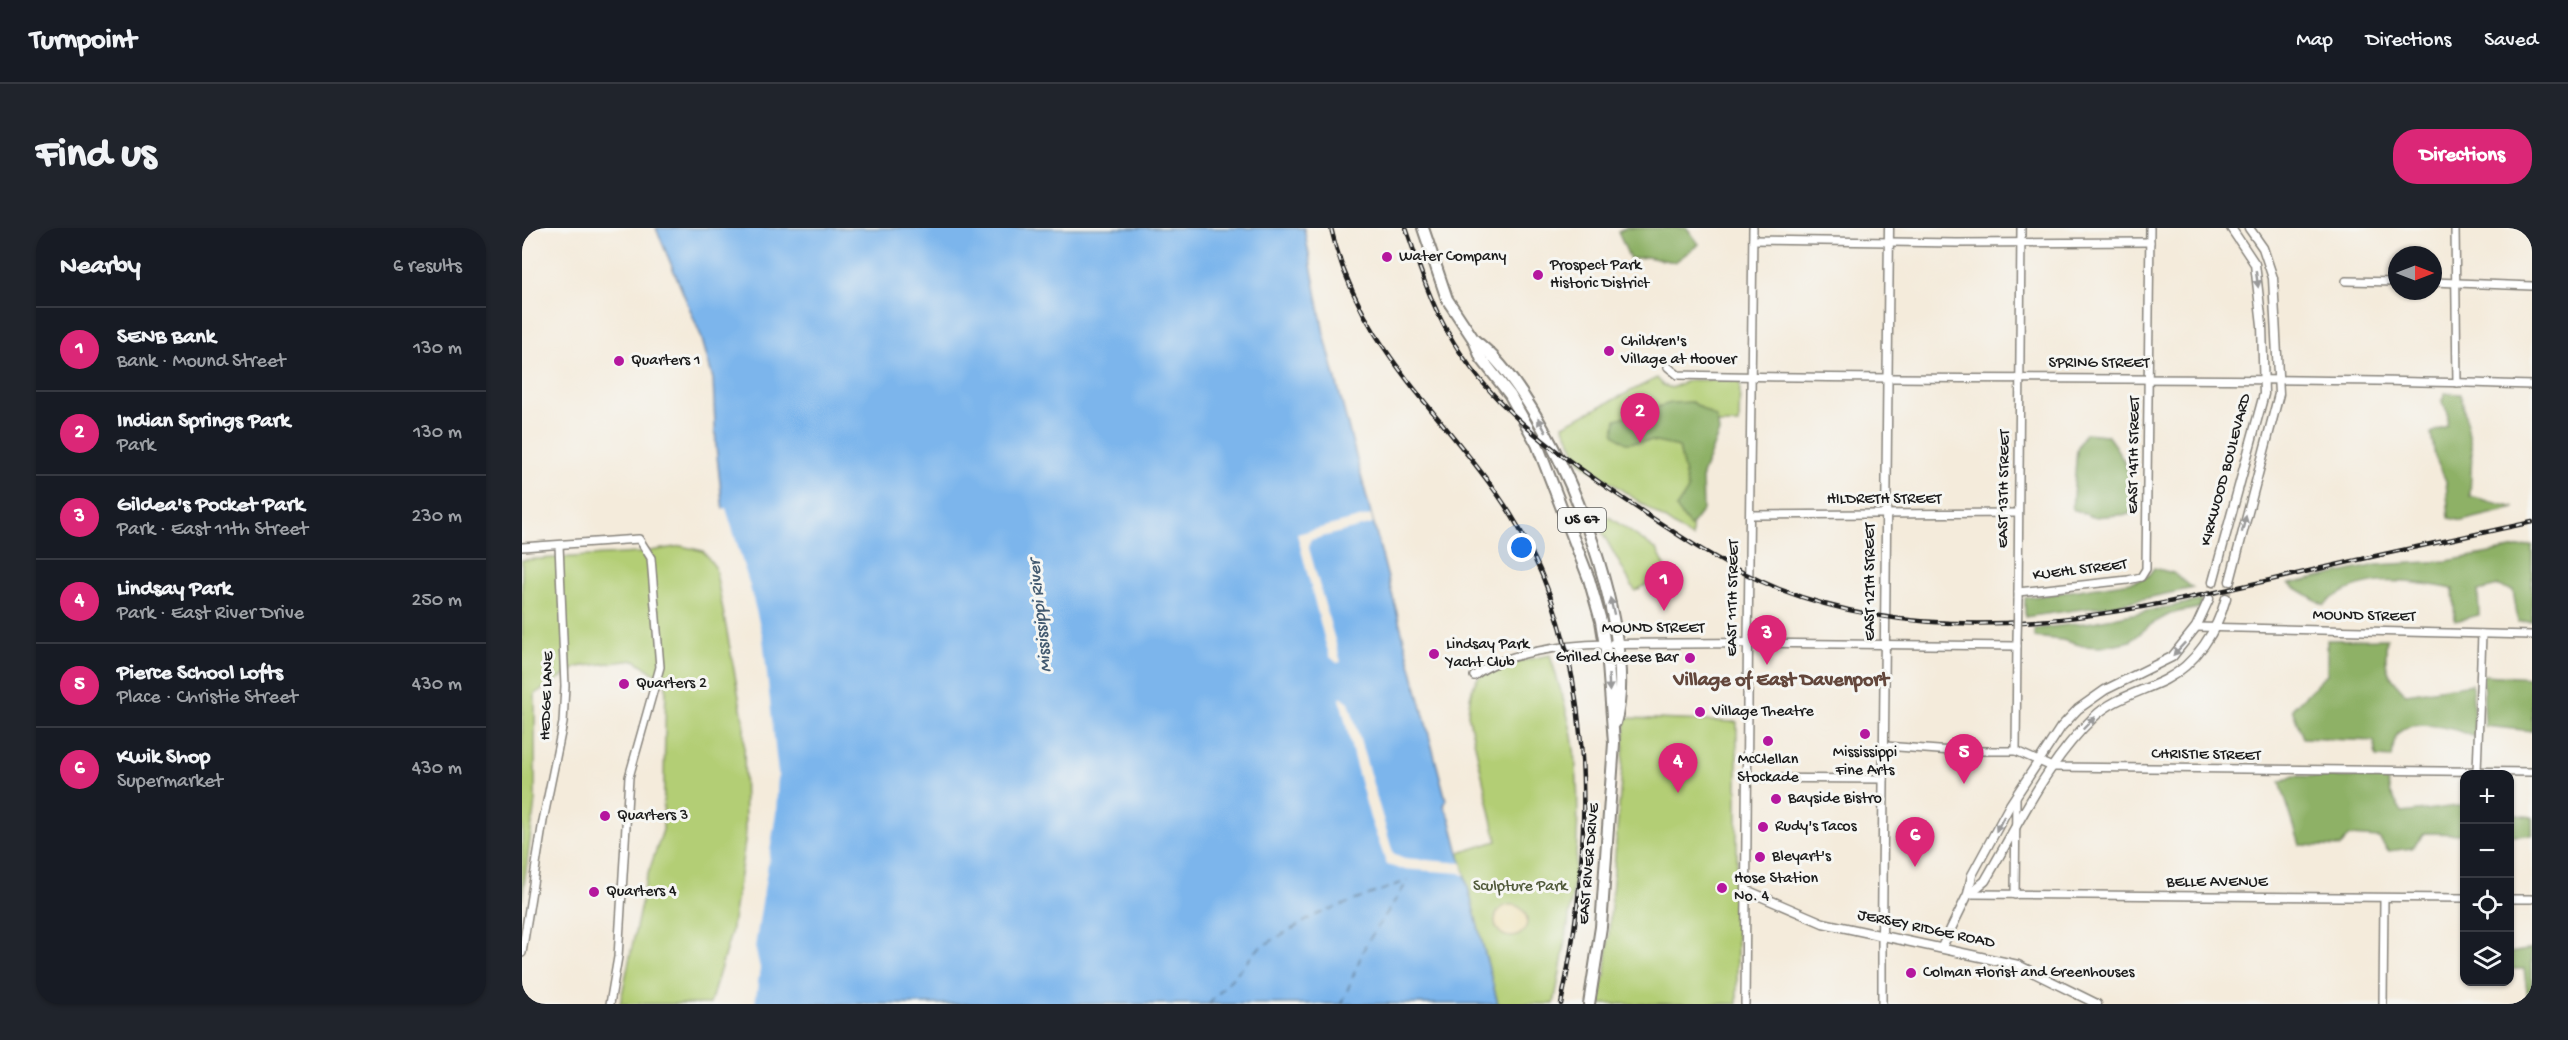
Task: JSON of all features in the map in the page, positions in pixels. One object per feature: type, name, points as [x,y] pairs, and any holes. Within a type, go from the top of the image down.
[{"type":"main road","name":"EAST RIVER DRIVE","points":[[1423,228],[1447,299],[1474,340],[1481,358],[1510,395],[1537,444],[1589,579],[1605,644],[1614,726]]},
{"type":"main road","name":"EAST RIVER DRIVE","points":[[1474,340],[1488,350],[1530,404],[1560,460],[1602,571],[1619,644],[1620,697],[1614,726],[1605,884],[1589,1004]]},
{"type":"street","name":"EAST 11TH STREET","points":[[1745,1004],[1753,228]]},
{"type":"street","name":"EAST 12TH STREET","points":[[1882,936],[1888,228]]},
{"type":"street","name":"EAST 13TH STREET","points":[[2016,751],[2021,228]]},
{"type":"street","name":"EAST 14TH STREET","points":[[2144,574],[2147,559],[2150,228]]},
{"type":"street","name":"KIRKWOOD BOULEVARD","points":[[2213,582],[2260,410],[2264,379],[2255,264],[2231,228]]},
{"type":"street","name":"KIRKWOOD BOULEVARD","points":[[2230,581],[2275,412],[2279,379],[2273,278],[2264,248],[2249,228]]},
{"type":"street","points":[[2455,228],[2457,382]]},
{"type":"street","points":[[1753,240],[2150,242]]},
{"type":"street","points":[[2346,281],[2388,282]]},
{"type":"street","points":[[2442,282],[2532,286]]},
{"type":"street","name":"SPRING STREET","points":[[1668,367],[1678,375],[1887,380],[2279,379],[2532,385]]},
{"type":"street","name":"HILDRETH STREET","points":[[1750,515],[2018,513]]},
{"type":"street","points":[[522,547],[639,539],[651,558],[660,667],[629,777],[618,957],[610,1004]]},
{"type":"street","name":"HEDGE LANE","points":[[522,952],[543,821],[563,723],[566,686],[559,546]]},
{"type":"street","name":"KUEHL STREET","points":[[2018,596],[2128,579],[2144,574]]},
{"type":"street","points":[[1968,894],[1985,881],[2065,748],[2094,716],[2108,706],[2166,679],[2184,667],[2203,648],[2215,628],[2226,598]]},
{"type":"street","points":[[1942,947],[1968,894],[1972,875],[2016,794],[2061,727],[2078,709],[2105,690],[2172,657],[2196,627],[2209,599]]},
{"type":"street","name":"MOUND STREET","points":[[2196,627],[2532,635]]},
{"type":"street","points":[[2477,770],[2482,634]]},
{"type":"street","name":"MOUND STREET","points":[[1474,676],[1485,668],[1512,659],[1565,646],[2017,643]]},
{"type":"street","name":"CHRISTIE STREET","points":[[1885,746],[1952,751],[2016,751],[2036,762],[2052,767],[2460,772]]},
{"type":"street","name":"CHRISTIE STREET","points":[[2514,772],[2532,772]]},
{"type":"street","points":[[1747,778],[1884,779]]},
{"type":"street","points":[[2015,895],[2016,794]]},
{"type":"street","name":"JERSEY RIDGE ROAD","points":[[1746,890],[1823,923],[2018,965],[2097,1004]]},
{"type":"street","name":"BELLE AVENUE","points":[[1968,894],[2460,898]]},
{"type":"street","points":[[2383,1004],[2384,898]]},
{"type":"street","points":[[2514,899],[2532,899]]},
{"type":"street","points":[[1882,936],[1882,1004]]},
{"type":"green space","points":[[1626,228],[1687,228],[1699,244],[1675,262],[1646,257],[1630,259],[1618,232]]},
{"type":"green space","points":[[1657,378],[1663,385],[1671,388],[1690,380],[1740,380],[1739,424],[1715,424],[1694,479],[1692,538],[1581,462],[1563,425]]},
{"type":"green space","points":[[2445,393],[2461,394],[2472,451],[2470,496],[2515,508],[2462,521],[2449,518],[2446,481],[2435,457],[2431,433],[2447,426],[2448,413],[2442,402]]},
{"type":"green space","points":[[1692,402],[1717,418],[1719,432],[1702,475],[1703,510],[1690,527],[1676,508],[1688,490],[1679,447],[1651,441],[1626,443],[1614,434],[1616,419],[1671,403]]},
{"type":"green space","points":[[2085,433],[2107,435],[2121,455],[2130,480],[2131,514],[2093,517],[2072,509],[2077,449]]},
{"type":"green space","points":[[1609,517],[1657,550],[1668,572],[1635,591],[1597,523]]},
{"type":"green space","points":[[2532,545],[2532,621],[2518,622],[2513,590],[2498,586],[2478,591],[2479,615],[2455,621],[2453,589],[2419,583],[2369,584],[2338,595],[2324,605],[2289,584],[2376,565],[2447,561]]},
{"type":"green space","points":[[681,546],[703,551],[715,567],[744,724],[745,842],[731,933],[710,1004],[620,1004],[646,880],[663,830],[666,682],[635,660],[577,667],[535,694],[535,801],[522,901],[522,560],[638,553]]},
{"type":"green space","points":[[2154,568],[2173,573],[2193,588],[2119,604],[2025,617],[2025,598],[2131,582],[2148,576]]},
{"type":"green space","points":[[2202,600],[2199,608],[2172,613],[2150,625],[2131,641],[2101,647],[2034,637],[2034,629],[2093,622]]},
{"type":"green space","points":[[2387,639],[2387,670],[2406,694],[2472,684],[2475,737],[2456,730],[2432,726],[2409,727],[2400,731],[2395,739],[2392,758],[2376,757],[2374,741],[2303,738],[2292,709],[2327,674],[2327,640]]},
{"type":"green space","name":"Sculpture Park","points":[[1550,655],[1570,725],[1577,780],[1577,845],[1570,909],[1554,1004],[1498,1004],[1459,853],[1497,841],[1468,714],[1469,705],[1474,686],[1484,673],[1512,663]]},
{"type":"green space","points":[[2483,675],[2532,678],[2532,731],[2485,726]]},
{"type":"green space","points":[[1626,718],[1737,722],[1737,1004],[1599,1004],[1606,969]]},
{"type":"green space","points":[[2294,776],[2386,778],[2391,794],[2402,813],[2460,806],[2460,834],[2425,833],[2412,848],[2388,851],[2379,838],[2349,836],[2340,847],[2300,845],[2280,782]]},
{"type":"green space","points":[[2514,815],[2532,817],[2532,835],[2514,836]]},
{"type":"green space","points":[[2532,949],[2532,999],[2528,998],[2524,969],[2514,969],[2514,952]]},
{"type":"sand","name":"Sculpture Park","points":[[1511,905],[1522,910],[1527,921],[1522,932],[1511,937],[1500,932],[1495,921],[1500,910]]},
{"type":"water","name":"Mississippi River","points":[[656,228],[1304,228],[1324,334],[1446,800],[1444,806],[1450,818],[1498,1004],[751,1004],[758,970],[751,942],[774,788],[762,652],[723,510],[716,447],[713,379],[701,336]]},
{"type":"pier","points":[[726,508],[763,638],[778,774],[776,813],[755,947],[760,968],[755,1004],[748,1004],[754,970],[748,941],[771,787],[759,653],[720,511]]},
{"type":"pier","points":[[1371,515],[1373,524],[1310,540],[1309,548],[1341,662],[1337,663],[1330,657],[1326,645],[1297,534]]},
{"type":"pier","points":[[1342,697],[1349,702],[1393,853],[1404,858],[1462,863],[1465,876],[1460,873],[1400,869],[1387,865],[1370,818],[1354,759],[1340,699]]},
{"type":"ferry route","points":[[1209,1004],[1259,948],[1316,915],[1409,880]]},
{"type":"ferry route","points":[[1342,1004],[1365,946],[1408,881]]},
{"type":"tunnel","points":[[2226,598],[2230,581]]},
{"type":"tunnel","points":[[2209,599],[2213,582]]},
{"type":"railway","points":[[1331,228],[1343,269],[1359,306],[1400,370],[1498,495],[1531,552],[1556,612],[1572,676],[1581,742],[1583,808],[1580,875],[1573,940],[1561,1004]]},
{"type":"railway","points":[[1406,228],[1429,294],[1463,357],[1502,404],[1547,444],[1596,480],[1717,559],[1779,589],[1847,610],[1916,621],[1985,624],[2053,620],[2191,598],[2532,522]]},
{"type":"place","name":"Water Company","points":[[1387,257]]},
{"type":"place","name":"Prospect Park Historic District","points":[[1538,275]]},
{"type":"place","name":"Children's Village at Hoover","points":[[1609,351]]},
{"type":"place","name":"Quarters 1","points":[[619,361]]},
{"type":"place","name":"Indian Springs Park","points":[[1640,443]]},
{"type":"place","name":"SENB Bank","points":[[1664,611]]},
{"type":"place","name":"Lindsay Park Yacht Club","points":[[1434,654]]},
{"type":"place","name":"Grilled Cheese Bar","points":[[1690,658]]},
{"type":"place","name":"Gildea's Pocket Park","points":[[1767,665]]},
{"type":"place","name":"Quarters 2","points":[[624,684]]},
{"type":"place","name":"Village Theatre","points":[[1700,712]]},
{"type":"place","name":"Mississippi Fine Arts","points":[[1865,734]]},
{"type":"place","name":"McClellan Stockade","points":[[1768,741]]},
{"type":"place","name":"Pierce School Lofts","points":[[1964,784]]},
{"type":"place","name":"Lindsay Park","points":[[1678,793]]},
{"type":"place","name":"Bayside Bistro","points":[[1776,799]]},
{"type":"place","name":"Quarters 3","points":[[605,816]]},
{"type":"place","name":"Rudy's Tacos","points":[[1763,827]]},
{"type":"place","name":"Bleyart's","points":[[1760,857]]},
{"type":"place","name":"Kwik Shop","points":[[1915,867]]},
{"type":"place","name":"Hose Station No. 4","points":[[1722,888]]},
{"type":"place","name":"Quarters 4","points":[[594,892]]},
{"type":"place","name":"Colman Florist and Greenhouses","points":[[1911,973]]},
{"type":"district","name":"Village of East Davenport","points":[[1781,681]]}]
